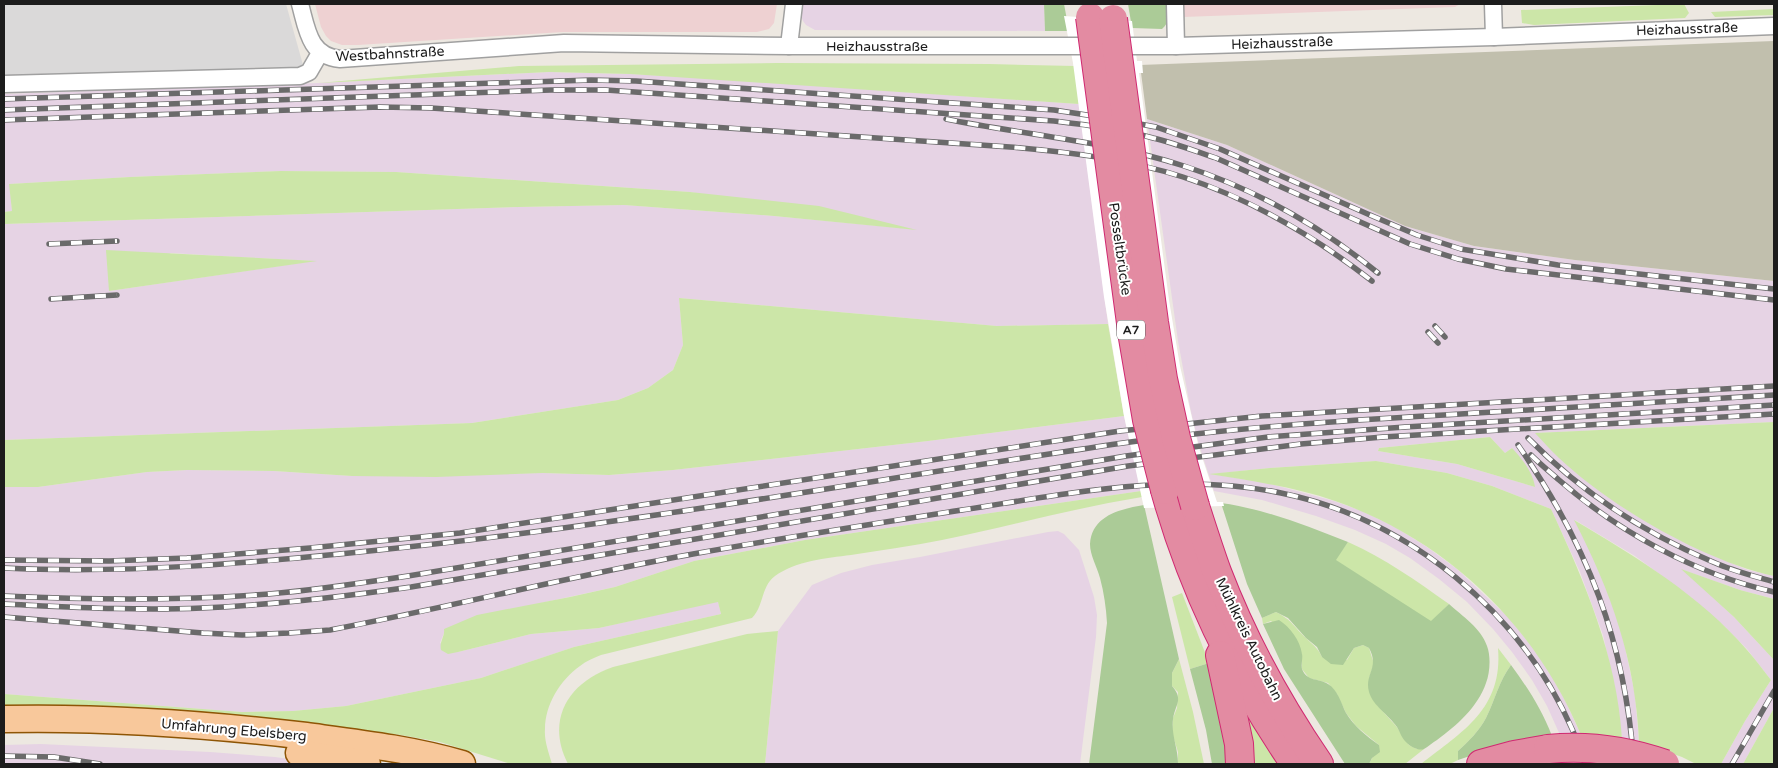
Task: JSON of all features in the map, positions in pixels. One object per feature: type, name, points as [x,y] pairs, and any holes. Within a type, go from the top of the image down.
[{"type":"highway","name":"Posseltbrücke","points":[[1107,11],[1118,61],[1163,379],[1176,438],[1182,507]]},
{"type":"highway","name":"Posseltbrücke","points":[[1107,11],[1133,338],[1147,420],[1182,507]]},
{"type":"highway","name":"Mühlkreis Autobahn","points":[[1182,507],[1200,590],[1238,673],[1295,764]]},
{"type":"highway","name":"Mühlkreis Autobahn","points":[[1182,507],[1217,572],[1258,664],[1319,764]]},
{"type":"highway","points":[[1213,619],[1239,744],[1240,764]]},
{"type":"highway","points":[[1481,764],[1514,755],[1548,749],[1576,748],[1606,750],[1638,756],[1665,764]]},
{"type":"main road","name":"Umfahrung Ebelsberg","points":[[4,719],[139,722],[271,732],[392,748],[462,764]]},
{"type":"main road","name":"Umfahrung Ebelsberg","points":[[4,737],[72,737],[167,741],[301,754],[367,764]]},
{"type":"street","points":[[300,4],[307,31],[320,53]]},
{"type":"street","points":[[789,46],[794,4]]},
{"type":"street","points":[[1493,4],[1494,37]]},
{"type":"street","points":[[1176,11],[1176,46]]},
{"type":"street","name":"Heizhausstraße","points":[[789,46],[1176,46],[1494,37],[1774,26]]},
{"type":"street","name":"Westbahnstraße","points":[[4,84],[300,76],[309,72],[320,53],[330,58],[340,59],[564,43],[789,46]]},
{"type":"shaded area","points":[[4,4],[286,4],[303,65],[299,67],[244,68],[235,71],[4,78]]},
{"type":"shaded area","points":[[315,4],[777,4],[774,23],[769,29],[757,32],[563,32],[342,45],[331,41],[326,36],[321,27]]},
{"type":"shaded area","points":[[801,4],[1044,4],[1045,31],[815,30],[803,21],[800,13]]},
{"type":"shaded area","points":[[1169,4],[1460,4],[1455,7],[1183,17]]},
{"type":"shaded area","points":[[1774,41],[1774,281],[1575,260],[1474,246],[1405,226],[1227,145],[1147,119],[1140,65]]},
{"type":"shaded area","points":[[549,72],[630,74],[1079,104],[1108,324],[997,326],[679,298],[683,345],[673,370],[648,388],[618,400],[472,423],[4,440],[4,224],[624,205],[774,216],[911,229],[690,192],[396,172],[281,171],[10,184],[12,211],[4,212],[4,94],[318,83]],"holes":[[[171,253],[313,261],[109,291]]]},
{"type":"shaded area","points":[[1147,119],[1227,145],[1405,226],[1474,246],[1575,260],[1774,281],[1774,422],[1536,433],[1705,552],[1748,570],[1774,576],[1774,599],[1740,590],[1683,570],[1734,617],[1774,660],[1774,708],[1743,764],[1721,764],[1771,680],[1747,649],[1723,625],[1689,596],[1635,556],[1575,520],[1611,598],[1624,642],[1635,695],[1639,742],[1622,739],[1612,675],[1603,635],[1580,572],[1551,509],[1492,486],[1447,473],[1376,461],[1212,474],[1267,483],[1334,501],[1362,511],[1395,527],[1457,569],[1510,619],[1535,650],[1558,685],[1581,735],[1560,735],[1547,706],[1532,680],[1493,629],[1467,602],[1410,558],[1386,544],[1355,530],[1316,516],[1262,500],[1214,491],[1199,445],[1191,412],[1178,341]],"holes":[[[1490,437],[1505,453],[1512,448],[1535,487],[1457,464],[1378,451],[1379,448]]]},
{"type":"shaded area","points":[[1124,416],[1141,491],[805,540],[694,561],[615,587],[541,603],[444,633],[440,643],[458,652],[531,634],[599,628],[718,601],[721,614],[574,647],[481,678],[346,706],[293,711],[242,712],[4,694],[4,487],[38,487],[147,472],[187,470],[274,471],[352,476],[543,473],[609,475],[673,470],[928,441]]},
{"type":"shaded area","points":[[1058,531],[1064,534],[1079,550],[1094,597],[1097,615],[1096,637],[1080,764],[765,764],[778,631],[812,585],[841,573],[872,565]]},
{"type":"shaded area","points":[[41,744],[210,752],[275,757],[323,764],[4,764],[4,745]]},
{"type":"green space","points":[[1044,4],[1064,4],[1069,31],[1045,31]]},
{"type":"green space","points":[[1128,4],[1169,4],[1168,21],[1162,29],[1132,28]]},
{"type":"green space","points":[[1684,4],[1689,13],[1685,18],[1534,25],[1522,23],[1521,10]]},
{"type":"green space","points":[[1774,9],[1774,15],[1715,17],[1711,12]]},
{"type":"green space","points":[[777,63],[1075,66],[1079,104],[630,74],[549,72],[318,83],[519,66]]},
{"type":"green space","points":[[281,171],[396,172],[690,192],[819,206],[917,230],[774,216],[624,205],[4,224],[4,212],[12,211],[9,184]]},
{"type":"green space","points":[[106,250],[317,261],[109,291]]},
{"type":"green space","points":[[679,298],[997,326],[1108,324],[1124,416],[928,441],[673,470],[609,475],[543,473],[436,477],[187,470],[147,472],[38,487],[4,487],[4,440],[472,423],[618,400],[648,388],[673,370],[683,345]]},
{"type":"green space","points":[[1774,422],[1774,576],[1747,569],[1718,558],[1660,530],[1631,513],[1580,477],[1535,433]]},
{"type":"green space","points":[[1490,437],[1505,453],[1512,448],[1529,471],[1535,487],[1457,464],[1378,451],[1379,448]]},
{"type":"green space","points":[[1376,461],[1447,473],[1492,486],[1551,509],[1587,592],[1606,649],[1614,678],[1622,739],[1581,735],[1562,695],[1539,658],[1513,623],[1483,592],[1450,563],[1414,539],[1376,518],[1320,496],[1273,485],[1209,474]]},
{"type":"green space","points":[[1141,491],[1142,497],[942,540],[822,559],[792,567],[770,580],[759,608],[752,618],[593,658],[582,664],[566,678],[551,702],[545,733],[552,764],[511,764],[440,742],[401,735],[303,723],[4,711],[4,694],[242,712],[293,711],[346,706],[481,678],[574,647],[721,614],[718,602],[599,628],[531,634],[448,654],[441,650],[444,629],[477,615],[615,587],[694,561],[805,540]]},
{"type":"green space","points":[[1221,503],[1254,509],[1348,542],[1336,560],[1431,621],[1449,604],[1476,628],[1488,650],[1490,664],[1487,679],[1478,700],[1472,708],[1452,729],[1426,748],[1417,749],[1404,740],[1397,727],[1378,706],[1369,692],[1368,680],[1373,661],[1369,648],[1363,645],[1354,648],[1343,665],[1331,664],[1322,657],[1317,647],[1288,618],[1276,612],[1262,618],[1247,584]]},
{"type":"green space","points":[[1144,505],[1179,659],[1172,673],[1172,686],[1178,695],[1173,725],[1178,763],[1089,764],[1107,623],[1105,600],[1090,548],[1092,534],[1096,526],[1109,515],[1117,511]]},
{"type":"green space","points":[[1574,520],[1666,578],[1709,612],[1729,630],[1771,680],[1721,764],[1696,764],[1639,742],[1637,712],[1627,655],[1610,600]]},
{"type":"green space","points":[[1348,542],[1388,563],[1449,604],[1431,622],[1335,560]]},
{"type":"green space","points":[[1681,569],[1740,590],[1774,599],[1774,660],[1734,617]]},
{"type":"green space","points":[[1182,593],[1209,663],[1190,669],[1172,597]]},
{"type":"green space","points":[[1276,612],[1286,618],[1317,649],[1322,657],[1347,660],[1354,648],[1363,645],[1369,648],[1374,664],[1369,678],[1377,705],[1396,726],[1409,745],[1417,749],[1424,749],[1405,764],[1369,764],[1379,745],[1356,726],[1346,713],[1337,694],[1328,683],[1309,678],[1302,669],[1302,654],[1271,621],[1263,624],[1262,618]]},
{"type":"green space","points":[[1279,620],[1291,630],[1297,639],[1301,649],[1304,673],[1310,678],[1325,682],[1331,687],[1337,693],[1346,713],[1353,722],[1379,745],[1380,752],[1372,758],[1369,764],[1345,764],[1284,669],[1263,624]]},
{"type":"green space","points":[[778,631],[765,764],[568,764],[559,732],[561,717],[565,704],[573,692],[584,682],[613,667],[747,634]]},
{"type":"green space","points":[[1498,648],[1511,665],[1503,678],[1483,723],[1474,736],[1458,751],[1458,760],[1450,764],[1421,764],[1465,729],[1487,703],[1494,687],[1498,669]]},
{"type":"green space","points":[[1179,659],[1204,764],[1178,764],[1178,752],[1172,733],[1178,692],[1172,686],[1172,673]]},
{"type":"green space","points":[[1209,663],[1233,764],[1212,764],[1206,730],[1190,669]]},
{"type":"green space","points":[[1511,665],[1534,699],[1552,736],[1488,750],[1458,760],[1458,751],[1474,736],[1483,723],[1503,678]]},
{"type":"green space","points":[[1239,701],[1279,764],[1250,764]]},
{"type":"green space","points":[[1774,708],[1774,764],[1743,764]]},
{"type":"pier","points":[[1064,16],[1132,21],[1137,61],[1142,61],[1143,73],[1139,73],[1169,300],[1180,366],[1199,448],[1217,502],[1223,502],[1224,506],[1144,508],[1124,416],[1104,297],[1073,63]]},
{"type":"railway","points":[[4,99],[591,80],[636,81],[1054,110],[1156,127],[1220,149],[1417,235],[1461,249],[1558,265],[1774,289]]},
{"type":"railway","points":[[4,110],[551,90],[606,90],[1054,121],[1129,132],[1216,158],[1410,244],[1458,259],[1506,269],[1774,300]]},
{"type":"railway","points":[[4,120],[380,107],[431,108],[1054,151],[1140,165],[1209,186],[1258,208],[1305,234],[1372,281]]},
{"type":"railway","points":[[946,119],[1125,150],[1155,157],[1210,175],[1286,211],[1333,240],[1378,273]]},
{"type":"railway","points":[[49,244],[117,241]]},
{"type":"railway","points":[[51,299],[117,295]]},
{"type":"railway","points":[[1435,326],[1445,337]]},
{"type":"railway","points":[[1428,332],[1438,343]]},
{"type":"railway","points":[[4,560],[109,561],[187,558],[460,533],[1120,431],[1262,416],[1774,386]]},
{"type":"railway","points":[[4,568],[98,570],[192,566],[332,555],[472,540],[658,515],[1123,443],[1203,433],[1363,420],[1774,395]]},
{"type":"railway","points":[[4,596],[170,599],[269,594],[408,576],[1126,456],[1268,437],[1774,405]]},
{"type":"railway","points":[[4,604],[177,609],[228,607],[306,600],[411,587],[1128,466],[1301,444],[1383,437],[1774,414]]},
{"type":"railway","points":[[1528,438],[1569,476],[1638,524],[1687,551],[1736,571],[1774,582]]},
{"type":"railway","points":[[1518,445],[1564,520],[1599,596],[1622,676],[1634,764]]},
{"type":"railway","points":[[1531,455],[1583,499],[1633,534],[1688,563],[1745,584],[1774,592]]},
{"type":"railway","points":[[4,617],[242,635],[330,630],[647,563],[760,542],[1121,487],[1161,484],[1241,487],[1281,493],[1328,506],[1373,524],[1416,548],[1456,577],[1492,610],[1523,647],[1551,688],[1573,731],[1585,764]]},
{"type":"railway","points":[[1732,764],[1774,691]]},
{"type":"railway","points":[[4,756],[54,757],[100,764]]}]
